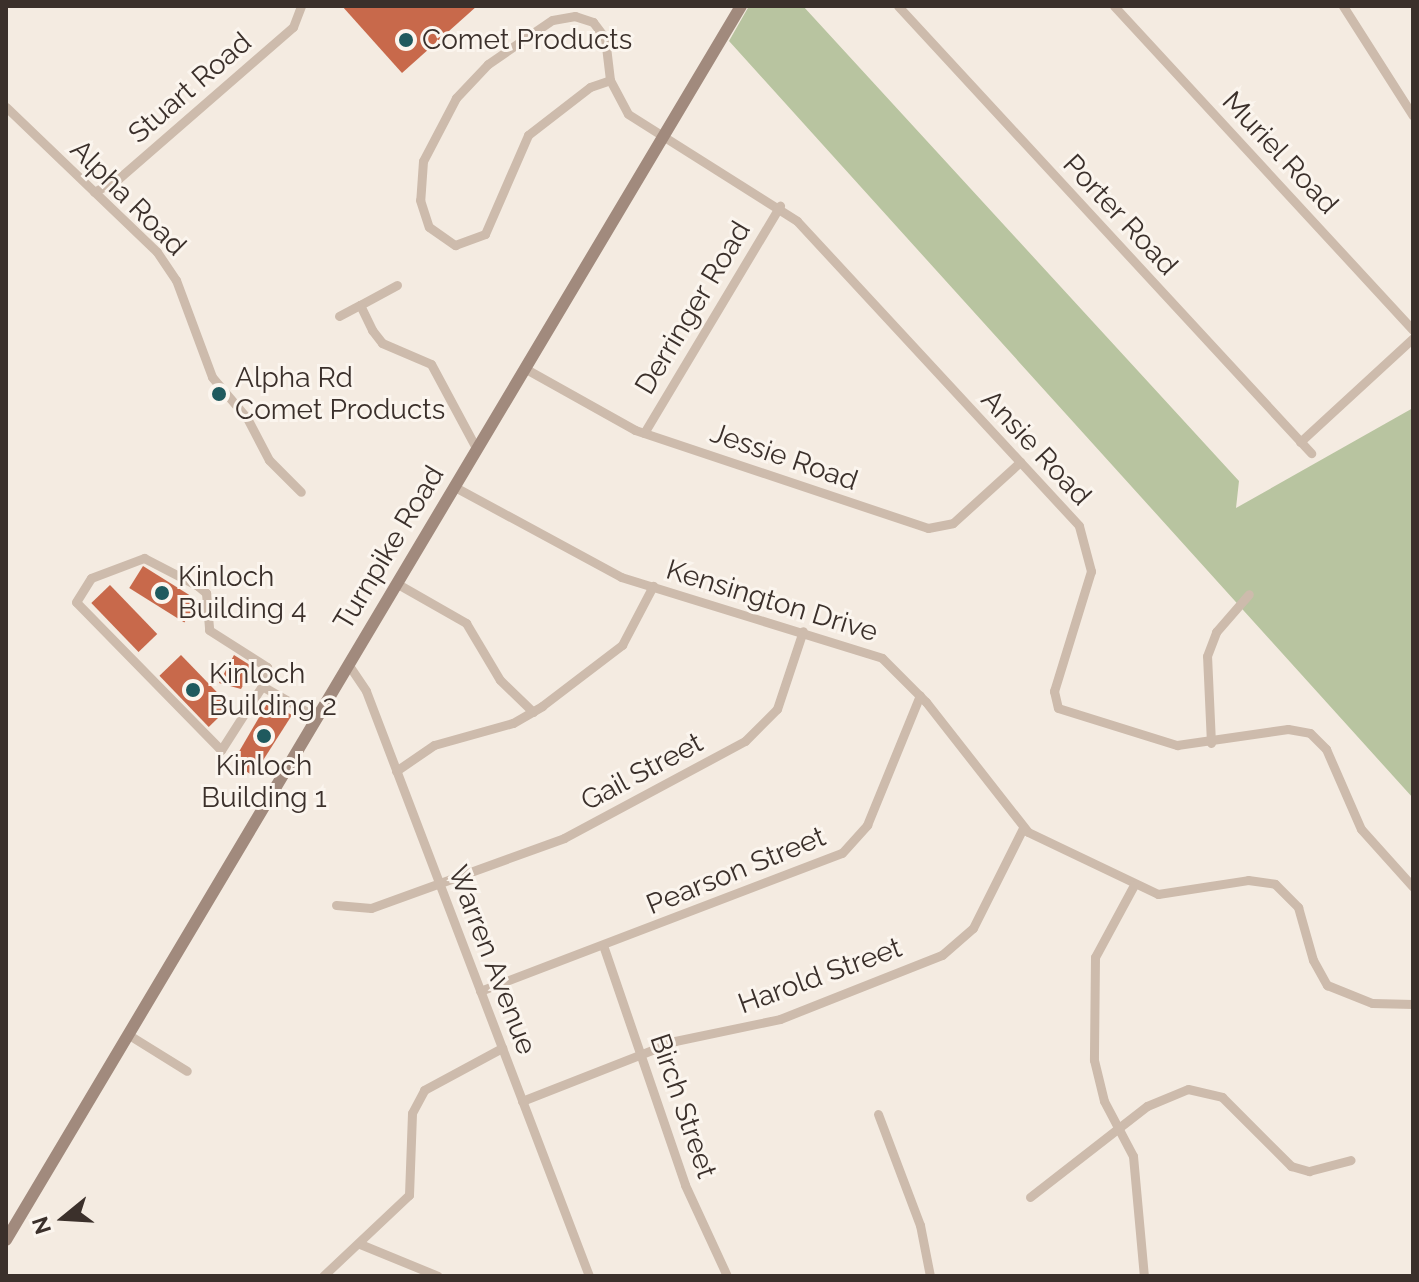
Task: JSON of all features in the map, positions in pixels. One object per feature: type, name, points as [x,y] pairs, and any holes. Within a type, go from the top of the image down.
[{"type":"main road","name":"Turnpike Road","points":[[6,1240],[741,6]]},
{"type":"street","name":"Stuart Road","points":[[94,192],[118,179],[293,27],[301,6]]},
{"type":"street","name":"Porter Road","points":[[899,6],[1311,453]]},
{"type":"street","name":"Muriel Road","points":[[1114,6],[1413,330]]},
{"type":"street","points":[[1343,6],[1413,116]]},
{"type":"street","points":[[575,16],[593,22],[605,38],[610,80],[590,87],[523,142],[485,234],[455,245],[429,227],[420,200],[423,161],[456,98],[488,64],[552,20],[575,16]]},
{"type":"street","name":"Ansie Road","points":[[610,80],[621,107],[780,206],[1079,526],[1091,555],[1088,587],[1054,691],[1057,706],[1169,744],[1211,743],[1288,729],[1314,736],[1326,749],[1361,829],[1413,887]]},
{"type":"street","name":"Alpha Road","points":[[6,107],[169,267],[212,377],[247,418],[269,460],[301,492]]},
{"type":"street","name":"Derringer Road","points":[[644,433],[780,206]]},
{"type":"street","points":[[339,316],[397,285]]},
{"type":"street","points":[[360,305],[381,342],[418,353],[436,370],[476,448]]},
{"type":"street","points":[[1300,442],[1413,338]]},
{"type":"street","name":"Jessie Road","points":[[526,369],[644,433],[931,529],[953,523],[1020,462]]},
{"type":"street","name":"Kensington Drive","points":[[453,486],[595,564],[653,586],[882,658],[920,695],[1023,828],[1134,885],[1175,896],[1242,881],[1275,884],[1298,907],[1313,960],[1327,985],[1372,1003],[1413,1004]]},
{"type":"street","points":[[144,558],[198,586],[206,593],[209,630],[263,661],[262,686],[225,745],[214,747],[76,602],[80,587],[144,558]]},
{"type":"street","points":[[396,583],[466,623],[500,680],[533,712]]},
{"type":"street","points":[[396,771],[441,742],[533,712],[622,645],[653,586]]},
{"type":"street","points":[[1211,743],[1207,656],[1216,632],[1249,594]]},
{"type":"street","name":"Gail Street","points":[[336,905],[371,908],[440,885],[586,828],[750,738],[777,709],[803,631]]},
{"type":"street","name":"Warren Avenue","points":[[348,664],[364,686],[589,1276]]},
{"type":"street","points":[[262,686],[316,717]]},
{"type":"street","name":"Pearson Street","points":[[480,991],[604,948],[851,846],[867,825],[920,695]]},
{"type":"street","name":"Harold Street","points":[[522,1101],[689,1037],[780,1019],[958,946],[973,928],[1023,828]]},
{"type":"street","points":[[1134,885],[1101,940],[1093,976],[1094,1066],[1135,1164],[1144,1276]]},
{"type":"street","name":"Birch Street","points":[[604,948],[685,1185],[727,1276]]},
{"type":"street","points":[[129,1035],[187,1071]]},
{"type":"street","points":[[323,1276],[409,1195],[412,1113],[424,1090],[502,1048]]},
{"type":"street","points":[[1030,1197],[1119,1127],[1165,1096],[1203,1090],[1225,1099],[1291,1166],[1309,1171],[1351,1160]]},
{"type":"street","points":[[878,1114],[920,1225],[930,1276]]},
{"type":"street","points":[[360,1244],[438,1276]]},
{"type":"green space","points":[[749,6],[803,6],[1239,481],[1236,508],[1413,408],[1413,798],[729,41]]},
{"type":"building","name":"Comet Products","points":[[342,6],[477,6],[402,73]]},
{"type":"building","name":"Kinloch Building 4","points":[[143,566],[198,600],[184,622],[129,588]]},
{"type":"building","points":[[110,585],[157,634],[139,652],[91,603]]},
{"type":"building","name":"Kinloch Building 2","points":[[181,655],[230,706],[209,727],[159,676]]},
{"type":"building","points":[[234,655],[253,667],[241,689],[219,683]]},
{"type":"building","name":"Kinloch Building 1","points":[[268,702],[292,715],[253,776],[233,762]]},
{"type":"place","name":"Comet Products","points":[[406,40]]},
{"type":"place","name":"Alpha Rd Comet Products","points":[[219,394]]},
{"type":"place","name":"Kinloch Building 4","points":[[162,593]]},
{"type":"place","name":"Kinloch Building 2","points":[[193,690]]},
{"type":"place","name":"Kinloch Building 1","points":[[264,736]]}]
